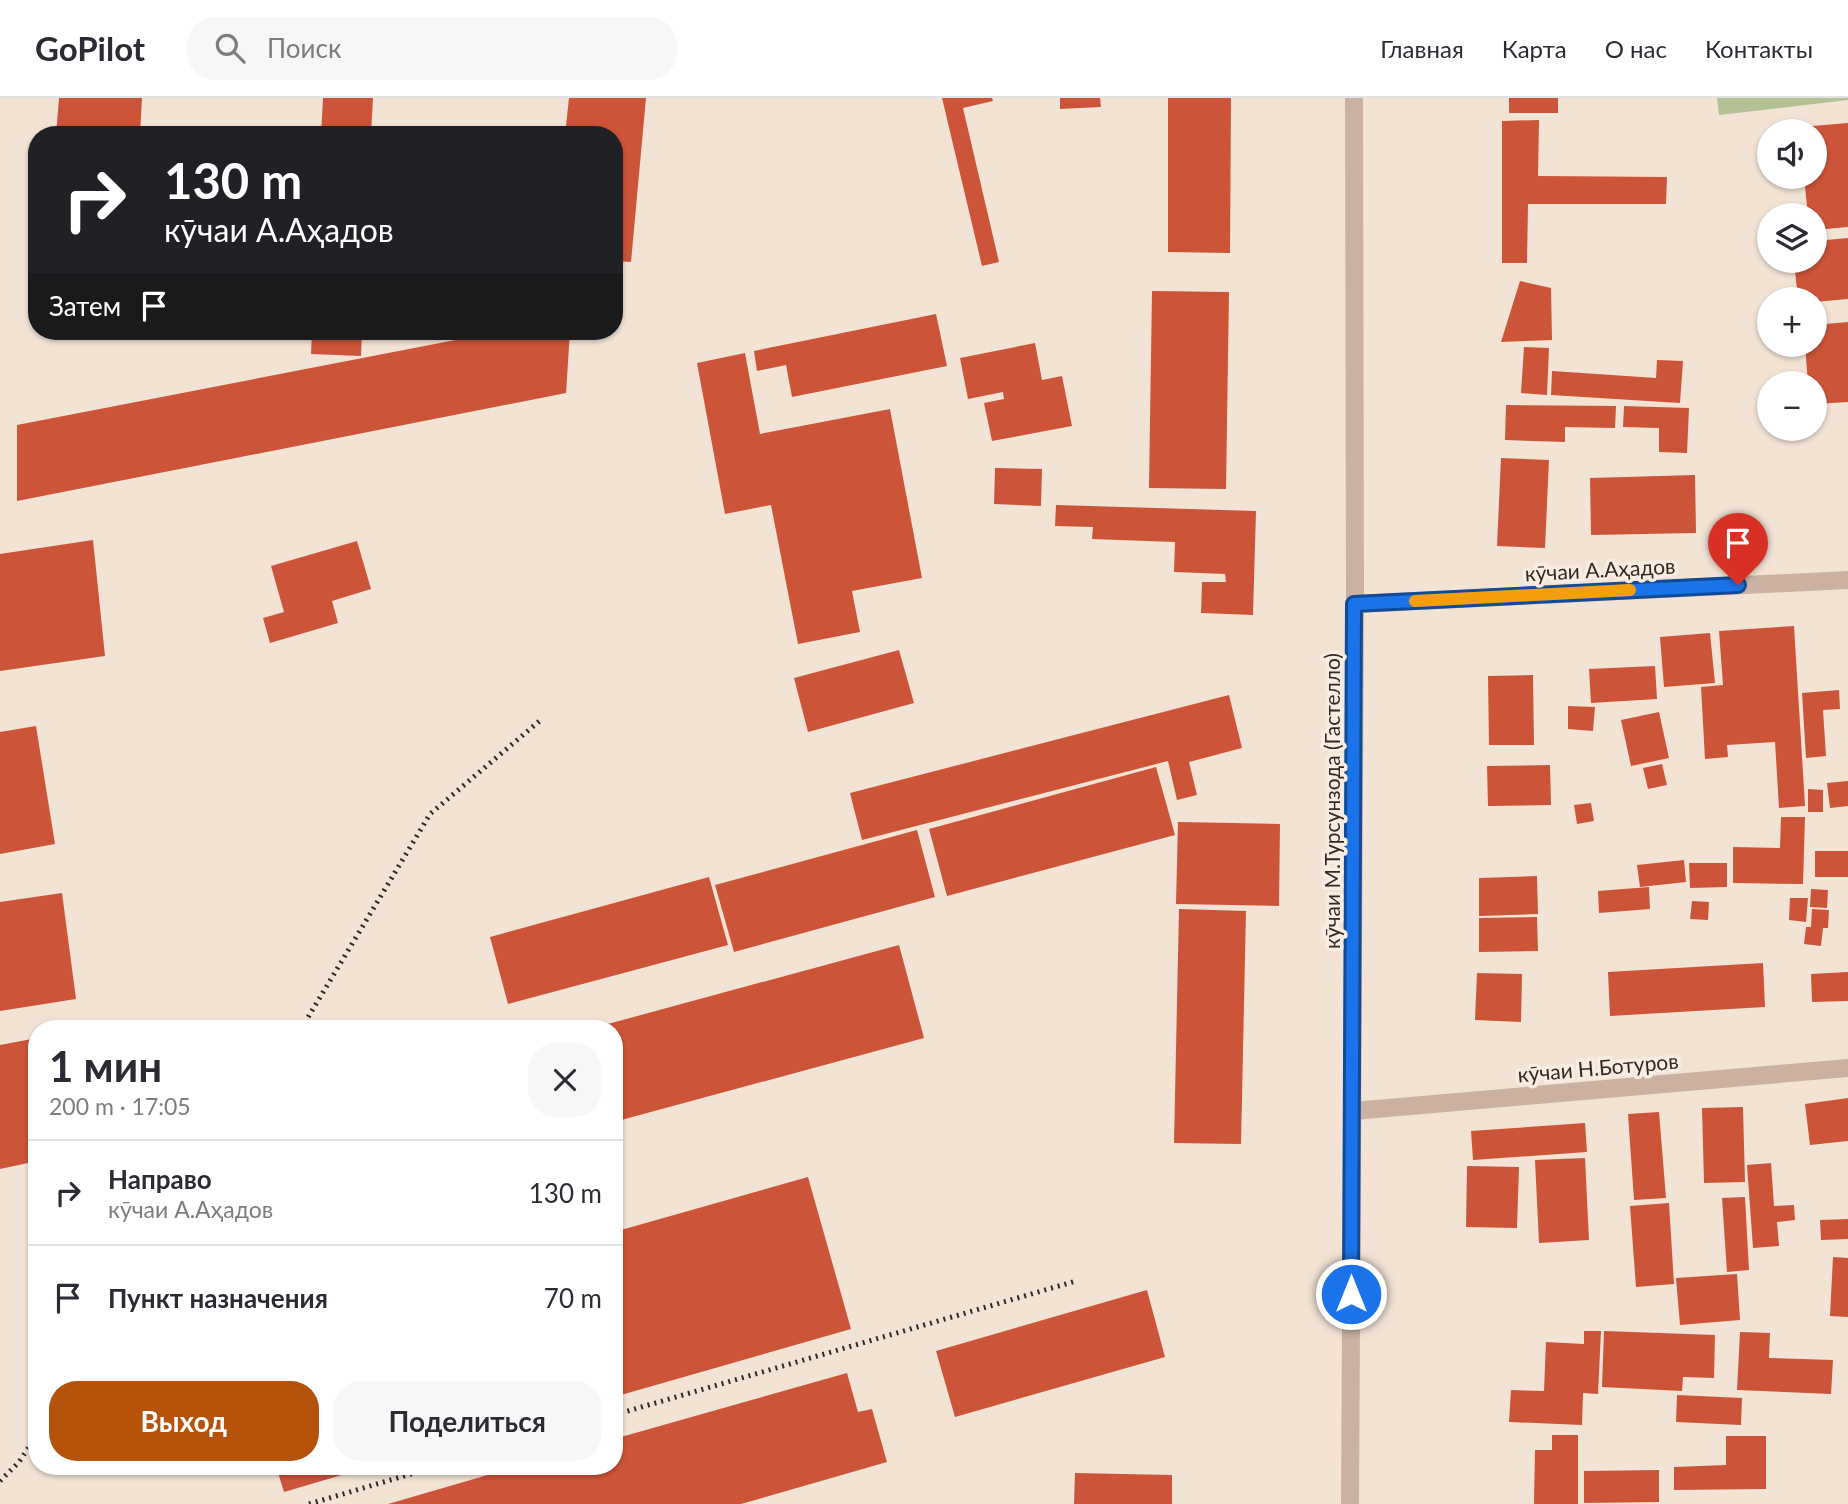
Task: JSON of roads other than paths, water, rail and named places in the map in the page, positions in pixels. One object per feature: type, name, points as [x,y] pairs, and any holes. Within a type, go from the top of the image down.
[{"type":"street","name":"кӯчаи М.Турсунзода (Гастелло)","points":[[1350,1504],[1354,98]]},
{"type":"street","name":"кӯчаи А.Аҳадов","points":[[1354,604],[1848,580]]},
{"type":"street","name":"кӯчаи Н.Ботуров","points":[[1353,1111],[1848,1068]]},
{"type":"railway","points":[[306,1020],[430,814],[543,718]]},
{"type":"railway","points":[[623,1412],[1076,1281]]},
{"type":"railway","points":[[0,1481],[28,1448]]},
{"type":"railway","points":[[309,1504],[407,1475]]}]
